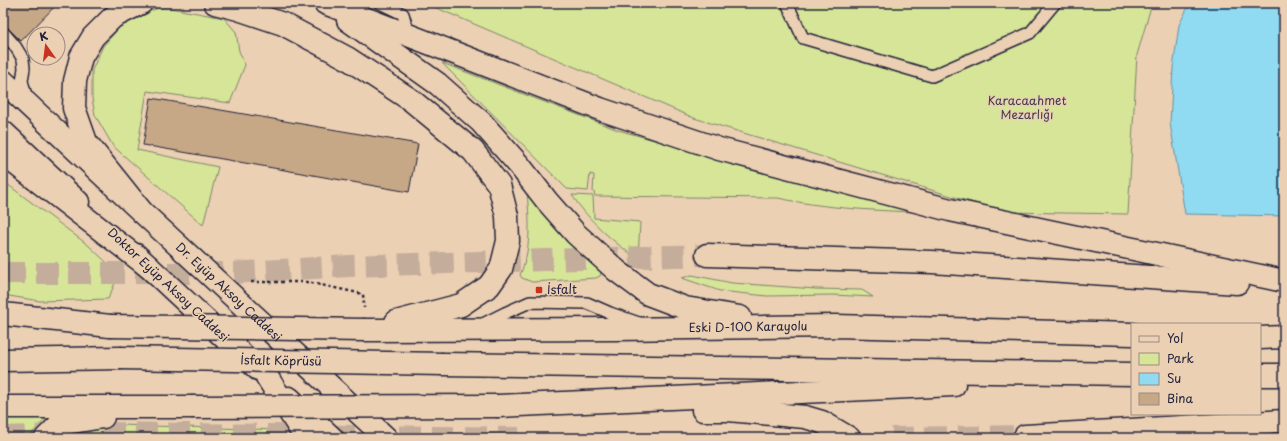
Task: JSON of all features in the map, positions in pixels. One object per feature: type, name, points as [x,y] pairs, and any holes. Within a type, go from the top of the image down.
[{"type":"main road","points":[[141,3],[113,17],[93,37],[81,57],[75,81],[74,108],[86,142],[142,212]]},
{"type":"main road","points":[[4,318],[110,326],[365,330],[461,305],[489,286],[501,269],[508,241],[507,216],[499,185],[473,151],[411,100],[347,58],[283,24],[238,8],[215,3]]},
{"type":"main road","points":[[324,3],[600,109],[719,149],[950,210],[1284,281]]},
{"type":"main road","points":[[324,3],[438,84],[481,122],[576,234],[617,271],[648,294],[685,308],[728,316],[836,326]]},
{"type":"main road","points":[[3,81],[142,212]]},
{"type":"main road","name":"Doktor Eyüp Aksoy Caddesi","points":[[3,132],[332,438]]},
{"type":"main road","points":[[3,154],[149,267]]},
{"type":"main road","name":"Dr. Eyüp Aksoy Caddesi","points":[[142,212],[386,438]]},
{"type":"main road","points":[[707,255],[932,262],[1284,286]]},
{"type":"main road","name":"Eski D-100 Karayolu","points":[[365,330],[658,329],[836,326],[1131,334]]},
{"type":"main road","points":[[1261,338],[1284,337]]},
{"type":"main road","name":"İsfalt Köprüsü","points":[[3,360],[120,358],[1131,376]]},
{"type":"main road","points":[[1261,375],[1284,375]]},
{"type":"main road","points":[[498,406],[1131,376]]},
{"type":"main road","points":[[267,377],[306,438]]},
{"type":"main road","points":[[3,407],[191,408],[498,406],[728,410],[805,417],[822,422],[849,438]]},
{"type":"main road","points":[[46,438],[60,424],[116,415],[191,408]]},
{"type":"main road","points":[[786,416],[823,432],[832,438]]},
{"type":"main road","points":[[1025,436],[1284,421]]},
{"type":"lane","points":[[380,3],[403,14],[409,35]]},
{"type":"lane","points":[[787,3],[803,38],[932,76],[1030,33],[1055,3]]},
{"type":"lane","points":[[3,32],[15,46],[23,59],[24,68],[22,82],[30,107]]},
{"type":"path","points":[[248,282],[307,282],[363,294],[365,330]]},
{"type":"green space","name":"Karacaahmet Mezarlığı","points":[[425,3],[1152,3],[1137,55],[1128,214],[1004,212],[694,118]]},
{"type":"green space","points":[[159,8],[170,8],[224,18],[236,32],[239,51],[245,65],[230,103],[147,91],[137,150],[218,167],[203,225],[113,146],[95,115],[92,98],[92,70],[103,46],[131,17]]},
{"type":"green space","points":[[442,63],[618,130],[913,212],[828,206],[778,198],[595,196],[593,192],[594,175],[590,174],[588,191],[567,189]]},
{"type":"green space","points":[[3,181],[88,245],[119,274],[108,299],[40,301],[3,295]]},
{"type":"green space","points":[[526,182],[598,267],[601,273],[600,276],[596,278],[532,282],[522,278],[520,275],[527,253],[529,230]]},
{"type":"green space","points":[[572,195],[593,196],[594,218],[640,222],[638,259],[619,245],[593,222]]},
{"type":"green space","points":[[692,275],[732,283],[816,289],[862,290],[873,297],[833,295],[767,296],[720,291],[682,278]]},
{"type":"green space","points":[[55,413],[40,424],[29,438],[3,438],[3,414]]},
{"type":"green space","points":[[119,425],[281,430],[289,438],[66,438],[84,429],[98,426]]},
{"type":"green space","points":[[511,433],[506,438],[420,438],[417,435]]},
{"type":"water","points":[[1190,3],[1284,3],[1284,216],[1185,214],[1170,123],[1173,68],[1179,25]]},
{"type":"building","points":[[3,3],[58,3],[36,26],[26,26],[26,36],[21,41],[3,23]]},
{"type":"building","points":[[151,98],[418,144],[409,192],[143,145]]},
{"type":"tunnel","points":[[3,273],[230,273],[349,266],[707,255]]},
{"type":"tunnel","points":[[3,437],[105,433],[519,438]]},
{"type":"tunnel","points":[[892,438],[1025,436]]},
{"type":"place","name":"İsfalt","points":[[539,290]]}]
